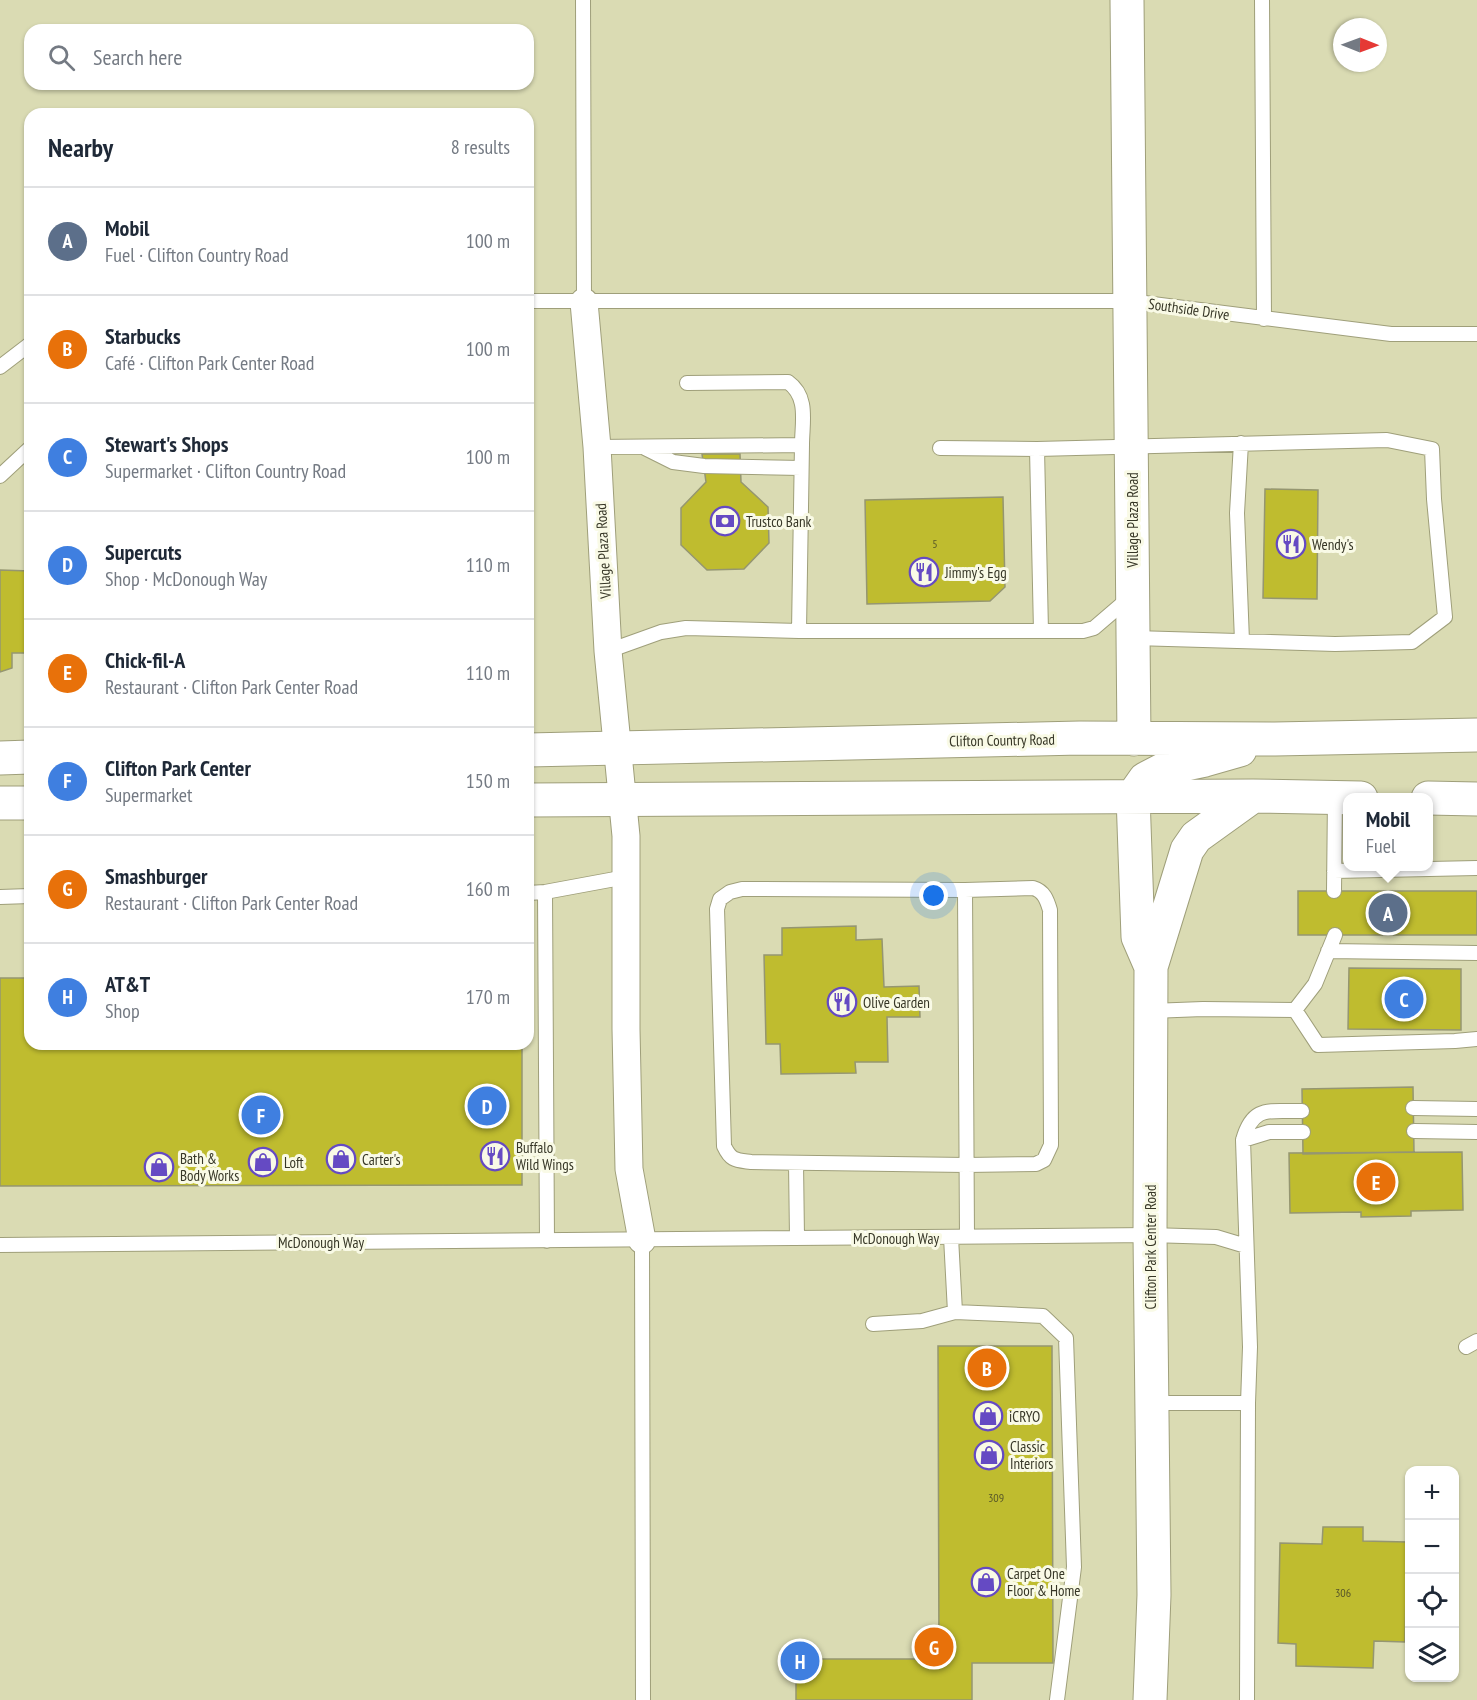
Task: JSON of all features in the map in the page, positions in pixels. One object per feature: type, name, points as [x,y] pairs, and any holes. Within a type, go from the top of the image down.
[{"type":"street","name":"Southside Drive","points":[[1127,0],[1129,301]]},
{"type":"street","name":"Village Plaza Road","points":[[1129,301],[1134,739]]},
{"type":"street","name":"Village Plaza Road","points":[[584,302],[597,447],[608,651],[622,799]]},
{"type":"street","name":"Clifton Country Road","points":[[534,750],[1080,738],[1275,739],[1477,735]]},
{"type":"street","points":[[1133,796],[1145,779],[1166,768],[1205,760],[1275,739]]},
{"type":"street","points":[[0,758],[24,757]]},
{"type":"street","name":"Clifton Park Center Road","points":[[1133,796],[1138,937],[1151,967],[1150,1235],[1154,1595],[1150,1700]]},
{"type":"street","points":[[1151,967],[1187,850],[1196,837],[1253,796]]},
{"type":"street","points":[[534,800],[1343,797]]},
{"type":"street","points":[[1433,798],[1477,799]]},
{"type":"street","points":[[622,799],[626,836],[629,1169],[642,1240]]},
{"type":"street","points":[[0,803],[24,803]]},
{"type":"lane","points":[[583,0],[584,302]]},
{"type":"lane","points":[[1262,0],[1264,319]]},
{"type":"lane","points":[[534,302],[1129,301]]},
{"type":"lane","name":"Southside Drive","points":[[1129,301],[1391,334],[1477,334]]},
{"type":"lane","points":[[0,367],[24,349]]},
{"type":"lane","points":[[687,383],[788,382],[797,388],[803,402],[799,631]]},
{"type":"lane","points":[[940,448],[1132,448],[1386,440],[1432,449],[1434,499],[1445,616],[1412,642],[1335,644],[1134,638]]},
{"type":"lane","points":[[1241,443],[1237,513],[1242,641]]},
{"type":"lane","points":[[597,447],[801,445]]},
{"type":"lane","points":[[643,447],[673,462],[704,466],[801,468]]},
{"type":"lane","points":[[1037,449],[1041,631]]},
{"type":"lane","points":[[0,476],[24,454]]},
{"type":"lane","points":[[608,651],[661,632],[686,628],[799,631],[1083,631],[1094,628],[1133,595]]},
{"type":"lane","points":[[1334,891],[1334,871],[1343,823]]},
{"type":"lane","points":[[1433,869],[1477,868]]},
{"type":"lane","points":[[1334,871],[1343,871]]},
{"type":"lane","points":[[534,893],[626,877]]},
{"type":"lane","points":[[1033,888],[1039,890],[1047,900],[1050,910],[1051,1145],[1044,1160],[1036,1164],[966,1165],[796,1163],[736,1160],[728,1155],[724,1146],[717,909],[720,899],[730,892],[742,889],[964,890],[1033,888]]},
{"type":"lane","points":[[964,890],[967,1237]]},
{"type":"lane","points":[[545,892],[547,1241]]},
{"type":"lane","points":[[0,897],[24,896]]},
{"type":"lane","points":[[1295,1010],[1315,984],[1335,935]]},
{"type":"lane","points":[[1328,951],[1477,953]]},
{"type":"lane","points":[[1151,1011],[1295,1010]]},
{"type":"lane","points":[[1295,1010],[1318,1045],[1455,1041],[1477,1038]]},
{"type":"lane","points":[[1413,1108],[1477,1109]]},
{"type":"lane","points":[[1247,1700],[1250,1347],[1243,1140],[1246,1128],[1253,1117],[1264,1112],[1302,1111]]},
{"type":"lane","points":[[1413,1131],[1477,1132]]},
{"type":"lane","points":[[1243,1140],[1269,1132],[1303,1132]]},
{"type":"lane","points":[[796,1163],[797,1238]]},
{"type":"lane","name":"McDonough Way","points":[[0,1245],[1150,1235],[1216,1237],[1246,1246]]},
{"type":"lane","points":[[951,1237],[955,1312]]},
{"type":"lane","points":[[642,1240],[643,1700]]},
{"type":"lane","points":[[873,1323],[922,1321],[955,1312],[1043,1316],[1066,1338],[1074,1567],[1058,1700]]},
{"type":"lane","points":[[1151,1403],[1248,1403]]},
{"type":"building","points":[[702,454],[740,454],[741,482],[768,507],[769,543],[744,569],[707,570],[681,545],[681,508],[706,482]]},
{"type":"building","name":"Wendy's","points":[[1265,489],[1318,490],[1317,599],[1263,598]]},
{"type":"building","points":[[1003,497],[1005,587],[990,601],[867,604],[865,500]]},
{"type":"building","points":[[0,570],[24,571],[24,653],[12,653],[12,668],[0,672]]},
{"type":"building","points":[[1298,891],[1477,891],[1477,935],[1298,935]]},
{"type":"building","name":"Olive Garden","points":[[856,926],[856,940],[882,939],[884,987],[919,986],[920,1017],[887,1017],[888,1062],[855,1062],[856,1073],[781,1074],[780,1044],[766,1044],[764,955],[782,955],[782,928]]},
{"type":"building","points":[[1349,968],[1461,969],[1461,1030],[1348,1029]]},
{"type":"building","points":[[0,978],[24,978],[24,1050],[522,1050],[522,1185],[0,1186]]},
{"type":"building","points":[[1413,1087],[1414,1152],[1303,1154],[1302,1089]]},
{"type":"building","points":[[1462,1152],[1463,1210],[1411,1211],[1411,1216],[1361,1217],[1361,1212],[1290,1213],[1289,1153]]},
{"type":"building","points":[[938,1346],[1052,1346],[1053,1663],[972,1663],[972,1700],[796,1700],[796,1659],[939,1659]]},
{"type":"building","points":[[1323,1527],[1363,1527],[1363,1541],[1405,1542],[1405,1642],[1374,1641],[1373,1668],[1296,1666],[1296,1644],[1278,1643],[1280,1543],[1322,1544]]},
{"type":"place","name":"Trustco Bank","points":[[725,521]]},
{"type":"place","name":"Wendy's","points":[[1291,544]]},
{"type":"place","name":"Jimmy's Egg","points":[[924,572]]},
{"type":"place","name":"Mobil","points":[[1388,913]]},
{"type":"place","name":"Stewart's Shops","points":[[1404,999]]},
{"type":"place","name":"Olive Garden","points":[[842,1002]]},
{"type":"place","name":"Supercuts","points":[[487,1106]]},
{"type":"place","name":"Clifton Park Center","points":[[261,1115]]},
{"type":"place","name":"Buffalo Wild Wings","points":[[495,1156]]},
{"type":"place","name":"Carter's","points":[[341,1159]]},
{"type":"place","name":"Loft","points":[[263,1162]]},
{"type":"place","name":"Bath & Body Works","points":[[159,1167]]},
{"type":"place","name":"Chick-fil-A","points":[[1376,1182]]},
{"type":"place","name":"Starbucks","points":[[987,1368]]},
{"type":"place","name":"iCRYO","points":[[988,1416]]},
{"type":"place","name":"Classic Interiors","points":[[989,1455]]},
{"type":"place","name":"Carpet One Floor & Home","points":[[986,1582]]},
{"type":"place","name":"Smashburger","points":[[934,1647]]},
{"type":"place","name":"AT&T","points":[[800,1661]]}]
